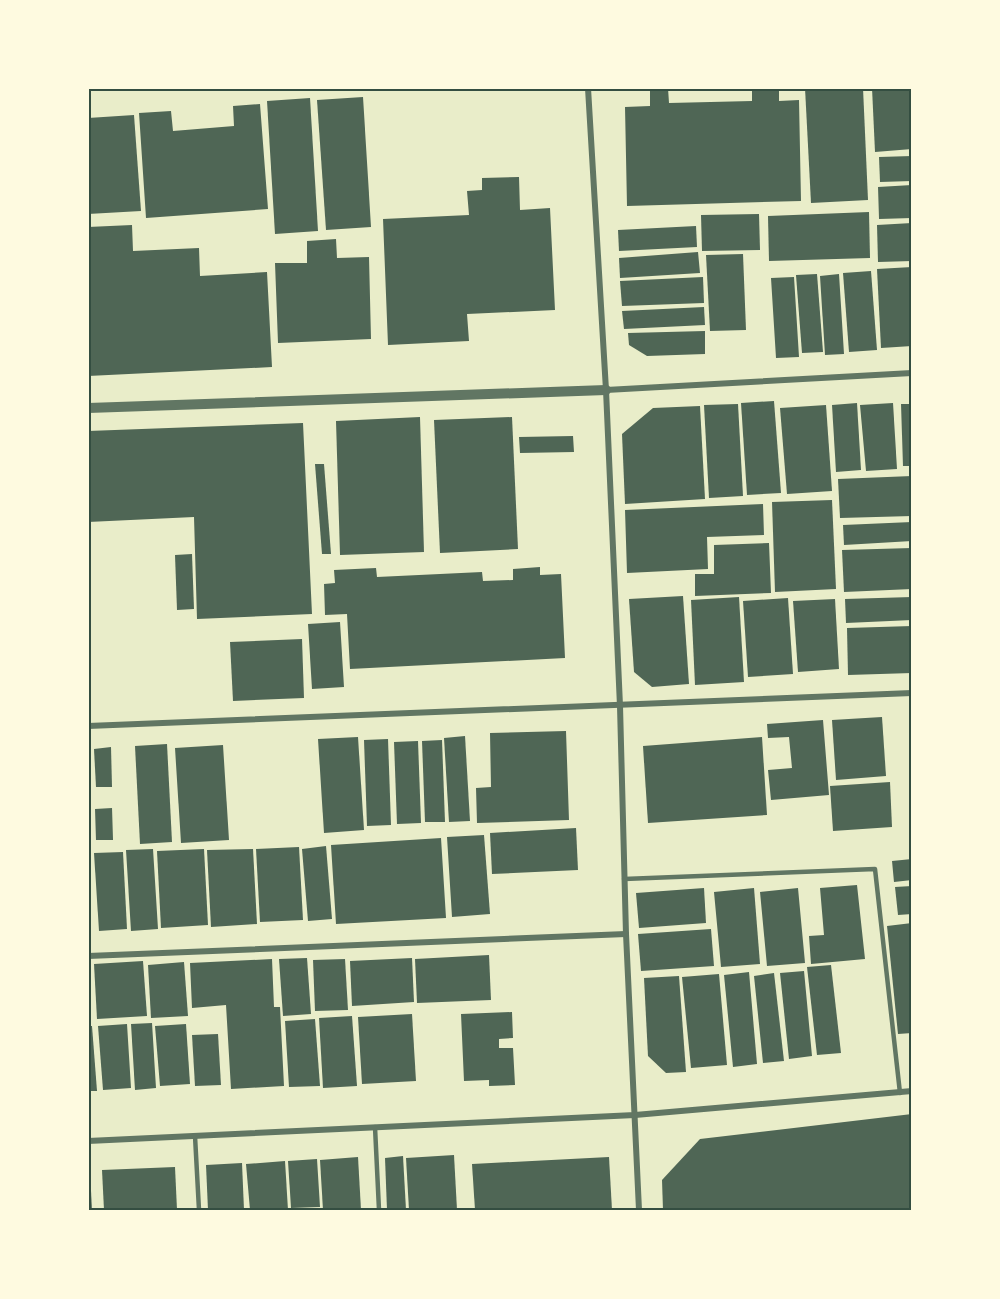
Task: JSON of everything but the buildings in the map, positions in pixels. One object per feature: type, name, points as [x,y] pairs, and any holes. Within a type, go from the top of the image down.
[{"type":"street","points":[[588,88],[606,390],[620,706],[626,934],[639,1210]]},
{"type":"street","points":[[88,408],[606,390],[912,374]]},
{"type":"street","points":[[88,726],[912,693]]},
{"type":"street","points":[[88,956],[626,934]]},
{"type":"street","points":[[88,1141],[635,1115],[912,1091]]},
{"type":"lane","points":[[624,879],[875,869],[900,1093]]},
{"type":"lane","points":[[375,1127],[379,1210]]},
{"type":"lane","points":[[195,1136],[199,1210]]}]
